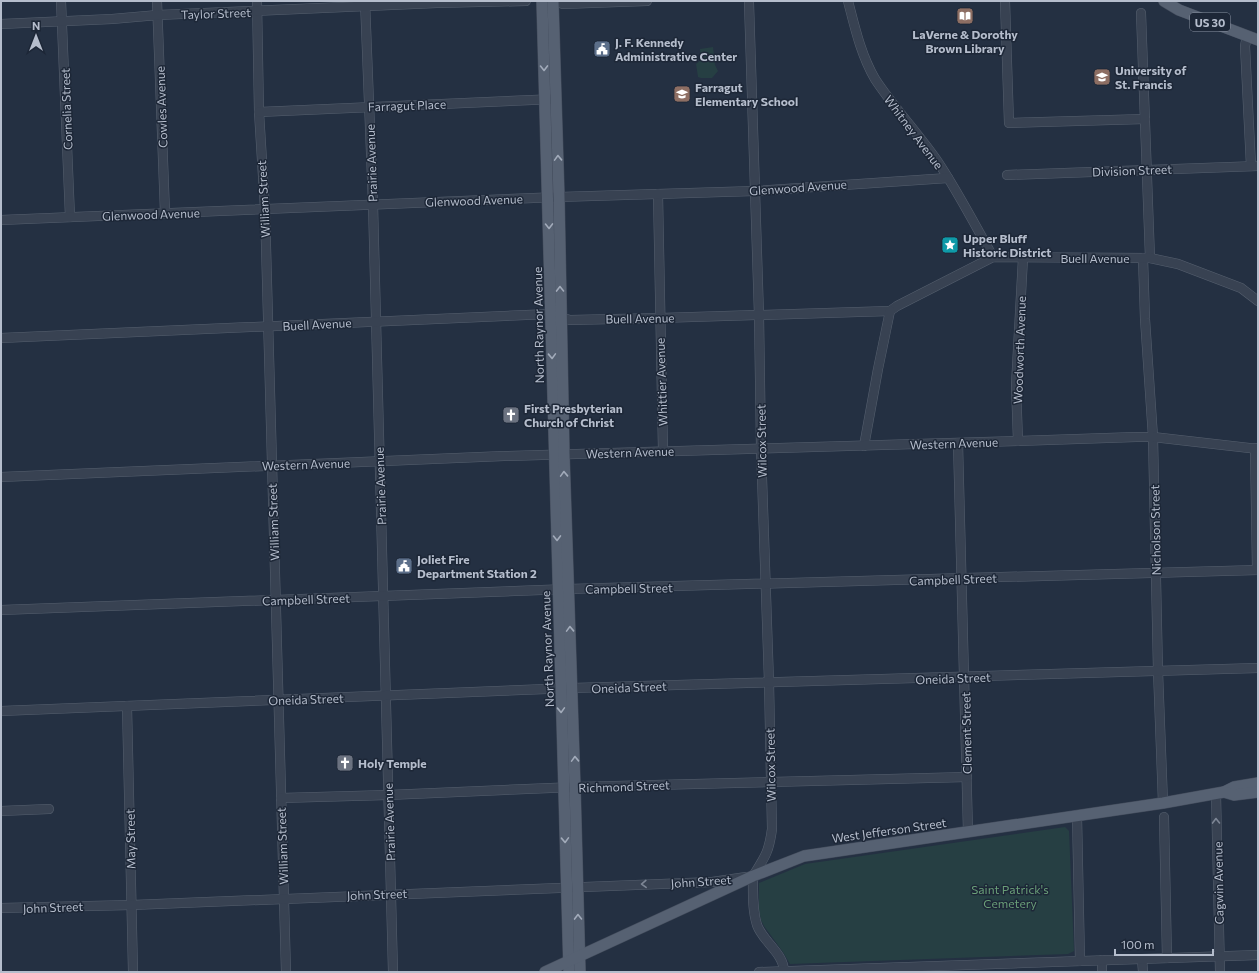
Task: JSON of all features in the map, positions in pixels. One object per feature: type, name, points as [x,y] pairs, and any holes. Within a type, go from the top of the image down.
[{"type":"main road","name":"North Raynor Avenue","points":[[542,1],[549,49]]},
{"type":"main road","name":"North Raynor Avenue","points":[[554,1],[549,49],[563,589],[561,689],[568,967]]},
{"type":"main road","name":"US 30","points":[[1164,1],[1179,10],[1253,38]]},
{"type":"main road","name":"North Raynor Avenue","points":[[563,589],[572,688],[580,972]]},
{"type":"main road","points":[[1220,793],[1234,787],[1258,783]]},
{"type":"main road","name":"West Jefferson Street","points":[[545,972],[568,967],[580,956],[753,876],[804,856],[1220,793],[1234,795],[1258,792]]},
{"type":"street","name":"Cornelia Street","points":[[61,1],[70,217]]},
{"type":"street","name":"Cowles Avenue","points":[[157,1],[165,213]]},
{"type":"street","name":"William Street","points":[[257,1],[258,112],[265,209],[286,972]]},
{"type":"street","name":"Taylor Street","points":[[1,24],[112,19],[158,15],[257,12],[365,4],[526,1]]},
{"type":"street","points":[[554,1],[563,4],[647,1]]},
{"type":"street","name":"Whitney Avenue","points":[[848,1],[859,43],[875,78],[937,160],[993,257]]},
{"type":"street","points":[[1005,1],[1009,123],[1145,119]]},
{"type":"street","name":"Wilcox Street","points":[[749,2],[759,315],[761,448],[769,682],[772,829],[766,857],[753,876]]},
{"type":"street","name":"Prairie Avenue","points":[[365,4],[373,204],[393,972]]},
{"type":"street","name":"Nicholson Street","points":[[1142,13],[1147,170],[1145,319],[1154,437],[1158,671],[1163,802]]},
{"type":"street","points":[[1253,38],[1245,46],[1255,166]]},
{"type":"street","name":"Farragut Place","points":[[258,112],[550,100]]},
{"type":"street","name":"Division Street","points":[[1007,175],[1255,166]]},
{"type":"street","name":"Glenwood Avenue","points":[[1,220],[554,197],[755,191],[948,178]]},
{"type":"street","name":"Whittier Avenue","points":[[658,194],[663,451]]},
{"type":"street","name":"Buell Avenue","points":[[1,338],[555,315],[570,320],[890,311],[993,257],[1147,258],[1178,264],[1254,292],[1258,300]]},
{"type":"street","name":"Woodworth Avenue","points":[[1018,442],[1016,385],[1023,258]]},
{"type":"street","points":[[864,446],[890,311]]},
{"type":"street","name":"Western Avenue","points":[[1,477],[559,454],[1018,442],[1136,437],[1154,437],[1257,449]]},
{"type":"street","name":"Clement Street","points":[[958,443],[968,832]]},
{"type":"street","points":[[1257,449],[1258,570]]},
{"type":"street","name":"Campbell Street","points":[[1,610],[563,589],[1258,570]]},
{"type":"street","name":"Oneida Street","points":[[1,711],[572,688],[964,678],[1258,668]]},
{"type":"street","name":"May Street","points":[[127,706],[133,972]]},
{"type":"street","name":"Richmond Street","points":[[281,798],[575,787],[967,777]]},
{"type":"street","name":"Cagwin Avenue","points":[[1220,793],[1220,972]]},
{"type":"street","points":[[1,811],[49,809]]},
{"type":"street","points":[[1077,815],[1080,961]]},
{"type":"street","points":[[1164,817],[1167,958]]},
{"type":"street","points":[[753,876],[754,911],[757,926],[764,938],[782,961],[784,972]]},
{"type":"street","name":"John Street","points":[[1,908],[132,905],[578,886],[712,882],[753,876]]},
{"type":"street","points":[[759,972],[888,970],[1102,960],[1258,955]]},
{"type":"street","points":[[1142,959],[1143,972]]},
{"type":"street","points":[[1102,960],[1102,972]]},
{"type":"green space","points":[[713,47],[715,65],[718,71],[712,78],[698,77],[696,64],[701,60],[700,49]]},
{"type":"green space","name":"Saint Patrick's Cemetery","points":[[1065,827],[1069,831],[1074,951],[1068,954],[790,964],[761,920],[759,910],[759,883],[805,864]]},
{"type":"place","name":"LaVerne & Dorothy Brown Library","points":[[965,16]]},
{"type":"place","name":"J. F. Kennedy Administrative Center","points":[[602,49]]},
{"type":"place","name":"University of St. Francis","points":[[1102,77]]},
{"type":"place","name":"Farragut Elementary School","points":[[682,94]]},
{"type":"place","name":"Upper Bluff Historic District","points":[[950,245]]},
{"type":"place","name":"First Presbyterian Church of Christ","points":[[511,415]]},
{"type":"place","name":"Joliet Fire Department Station 2","points":[[404,566]]},
{"type":"place","name":"Holy Temple","points":[[345,763]]}]
